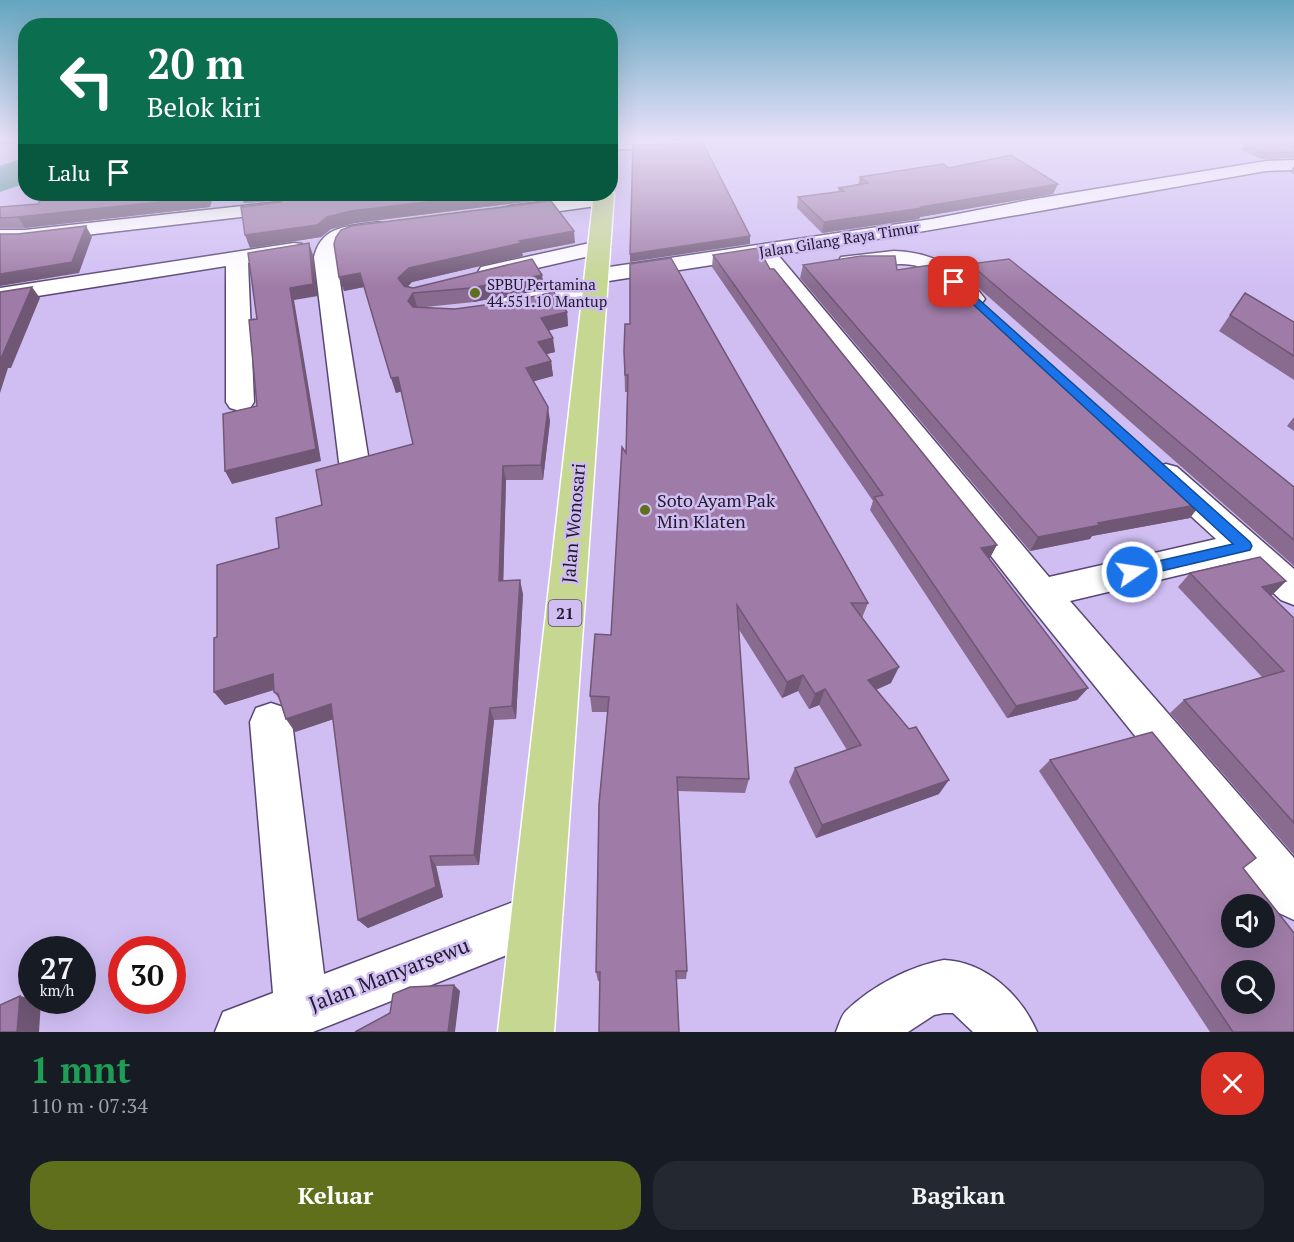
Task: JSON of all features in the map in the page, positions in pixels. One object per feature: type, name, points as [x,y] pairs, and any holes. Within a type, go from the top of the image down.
[{"type":"highway","name":"Jalan Wonosari","points":[[526,1032],[604,201]]},
{"type":"street","name":"Jalan Gilang Raya Timur","points":[[597,270],[781,264],[932,225],[1129,189]]},
{"type":"street","points":[[0,236],[25,236],[281,201],[271,252]]},
{"type":"street","points":[[484,215],[577,201]]},
{"type":"street","points":[[0,295],[328,244],[339,235],[355,231],[404,225]]},
{"type":"street","points":[[328,244],[325,257],[354,462]]},
{"type":"street","points":[[237,257],[240,402]]},
{"type":"street","points":[[833,265],[887,257],[929,264],[937,267],[990,315]]},
{"type":"street","points":[[781,264],[1041,593],[1294,895]]},
{"type":"street","points":[[467,276],[597,270]]},
{"type":"street","points":[[491,307],[597,270]]},
{"type":"street","points":[[1148,458],[1294,590]]},
{"type":"street","points":[[1041,593],[1245,546]]},
{"type":"street","points":[[272,722],[300,1008]]},
{"type":"street","name":"Jalan Manyarsewu","points":[[243,1032],[537,918]]},
{"type":"street","points":[[864,1032],[916,996],[934,987],[959,987],[983,1004],[1010,1032]]},
{"type":"building","points":[[632,189],[726,189],[750,236],[630,254]]},
{"type":"building","points":[[841,189],[1027,189],[922,208],[824,222],[798,197],[844,191]]},
{"type":"building","points":[[40,201],[168,201],[0,218],[0,207],[38,204]]},
{"type":"building","points":[[435,201],[351,211],[327,217],[317,225],[245,235],[241,207],[281,202]]},
{"type":"building","points":[[551,201],[574,231],[519,241],[521,243],[409,268],[398,278],[404,286],[413,288],[532,259],[542,275],[471,288],[413,293],[408,301],[413,307],[455,309],[507,302],[554,292],[567,312],[541,318],[553,338],[538,342],[551,361],[526,368],[548,407],[541,465],[503,466],[499,581],[520,580],[512,706],[490,708],[474,855],[430,856],[436,887],[358,920],[331,704],[286,719],[278,694],[274,692],[273,674],[214,692],[217,565],[279,548],[276,518],[322,505],[316,470],[413,444],[398,377],[391,378],[360,273],[339,277],[334,244],[341,230],[351,226]]},
{"type":"building","points":[[86,226],[72,262],[0,274],[0,234]]},
{"type":"building","points":[[309,243],[313,284],[290,288],[316,449],[225,471],[223,414],[257,406],[249,320],[257,319],[248,253]]},
{"type":"building","points":[[758,248],[770,269],[774,269],[997,545],[981,548],[1088,688],[1016,706],[874,497],[883,495],[713,255]]},
{"type":"building","points":[[861,256],[895,256],[897,270],[931,265],[935,269],[940,269],[1201,504],[1098,523],[1100,525],[1038,537],[803,265]]},
{"type":"building","points":[[671,258],[868,603],[851,603],[899,667],[868,680],[909,729],[916,727],[949,780],[822,825],[795,768],[861,745],[825,689],[815,694],[803,675],[787,682],[737,605],[749,779],[677,777],[687,971],[676,971],[679,1032],[599,1032],[600,972],[596,972],[599,804],[609,697],[590,696],[595,634],[611,635],[622,447],[626,453],[628,375],[625,375],[624,351],[625,324],[630,324],[630,264]]},
{"type":"building","points":[[1009,259],[1294,487],[1294,540],[970,264]]},
{"type":"building","points":[[32,287],[2,356],[0,357],[0,292]]},
{"type":"building","points":[[1245,293],[1294,322],[1294,356],[1230,315]]},
{"type":"building","points":[[1260,557],[1286,581],[1262,587],[1294,618],[1294,823],[1184,700],[1284,671],[1190,573]]},
{"type":"building","points":[[1152,732],[1256,858],[1243,868],[1263,894],[1221,894],[1221,948],[1275,948],[1275,909],[1294,933],[1294,1032],[1233,1032],[1050,760]]},
{"type":"building","points":[[454,985],[448,1032],[355,1032],[390,1013],[393,994],[410,987]]},
{"type":"building","points":[[18,997],[17,1032],[0,1032],[0,1005]]},
{"type":"place","name":"SPBU Pertamina 44.551.10 Mantup","points":[[475,293]]},
{"type":"place","name":"Soto Ayam Pak Min Klaten","points":[[645,510]]},
{"type":"route","points":[[954,282],[1245,546],[1132,572]]}]
